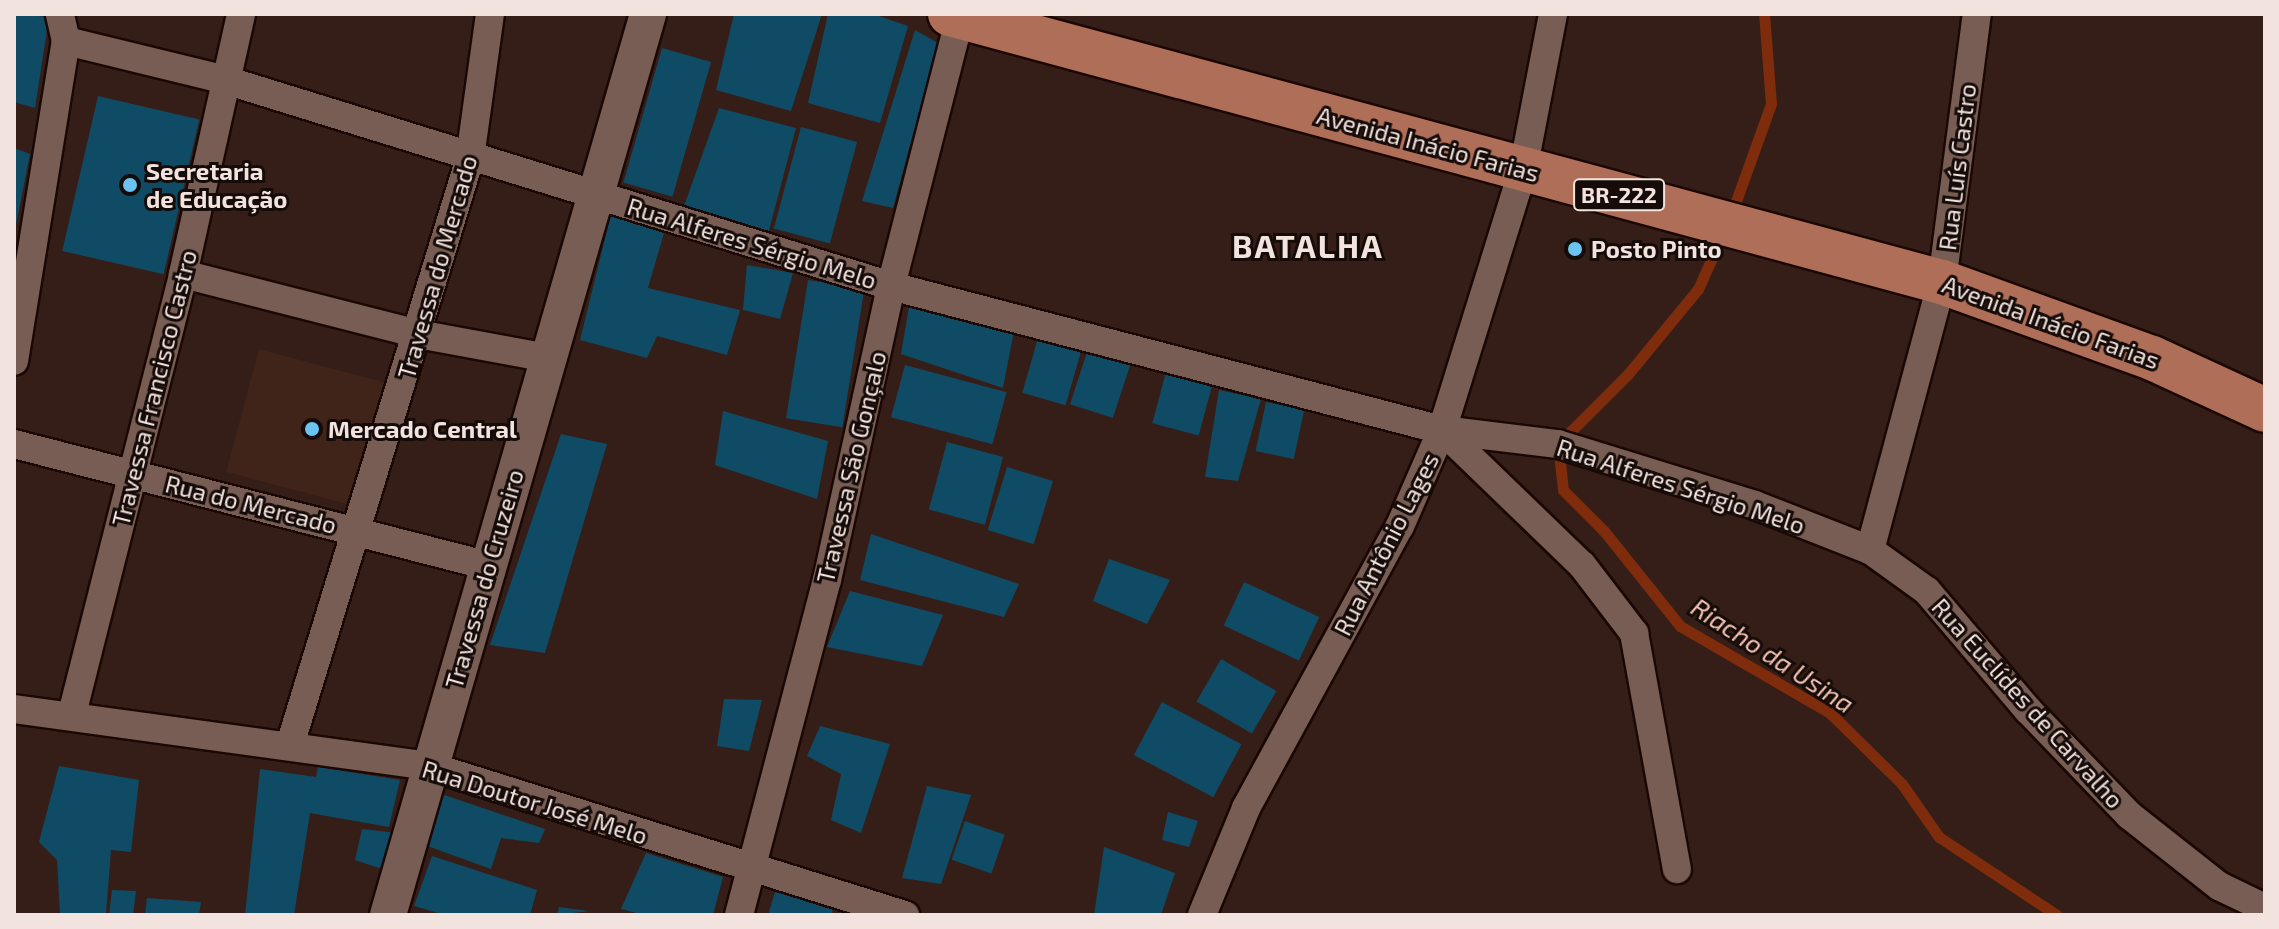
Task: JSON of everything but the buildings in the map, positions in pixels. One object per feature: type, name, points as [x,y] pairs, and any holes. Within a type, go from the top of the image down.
[{"type":"main road","name":"Avenida Inácio Farias","points":[[957,15],[1942,282],[2152,358],[2265,410]]},
{"type":"street","name":"Travessa Francisco Castro","points":[[72,714],[183,274],[222,79],[241,14]]},
{"type":"street","name":"Travessa do Mercado","points":[[290,745],[470,158],[490,14]]},
{"type":"street","name":"Travessa do Cruzeiro","points":[[388,915],[648,14]]},
{"type":"street","name":"Rua Antônio Lages","points":[[1202,915],[1246,808],[1400,526],[1442,430],[1523,170],[1553,14]]},
{"type":"street","name":"Rua Luís Castro","points":[[1870,550],[1942,282],[1977,14]]},
{"type":"street","name":"Travessa São Gonçalo","points":[[739,915],[827,580],[891,286],[957,15]]},
{"type":"street","name":"Rua Alferes Sérgio Melo","points":[[63,28],[470,158],[891,286],[1442,430],[1558,444],[1755,505],[1870,550]]},
{"type":"street","points":[[14,361],[63,28]]},
{"type":"street","points":[[183,274],[418,334],[548,358]]},
{"type":"street","name":"Rua Alferes Sérgio Melo","points":[[1442,430],[1582,565],[1634,633],[1677,869]]},
{"type":"street","name":"Rua do Mercado","points":[[14,444],[488,566]]},
{"type":"street","name":"Rua Euclídes de Carvalho","points":[[1870,550],[1927,591],[2028,710],[2129,815],[2219,886],[2265,908]]},
{"type":"street","name":"Rua Doutor José Melo","points":[[14,709],[72,714],[429,766],[750,869],[905,915]]},
{"type":"shaded area","name":"Mercado Central","points":[[259,349],[402,387],[369,510],[226,472]]},
{"type":"waterway","name":"Riacho da Usina","points":[[1731,215],[1771,104],[1764,14]]},
{"type":"waterway","name":"Riacho da Usina","points":[[1724,231],[1698,289],[1628,374],[1558,444],[1563,490],[1604,531],[1680,626],[1830,713],[1902,784],[1939,837],[2057,915]]},
{"type":"place","name":"Secretaria de Educação","points":[[130,185]]},
{"type":"place","name":"Posto Pinto","points":[[1575,249]]},
{"type":"place","name":"Mercado Central","points":[[312,429]]},
{"type":"district","name":"BATALHA","points":[[1308,245]]}]
